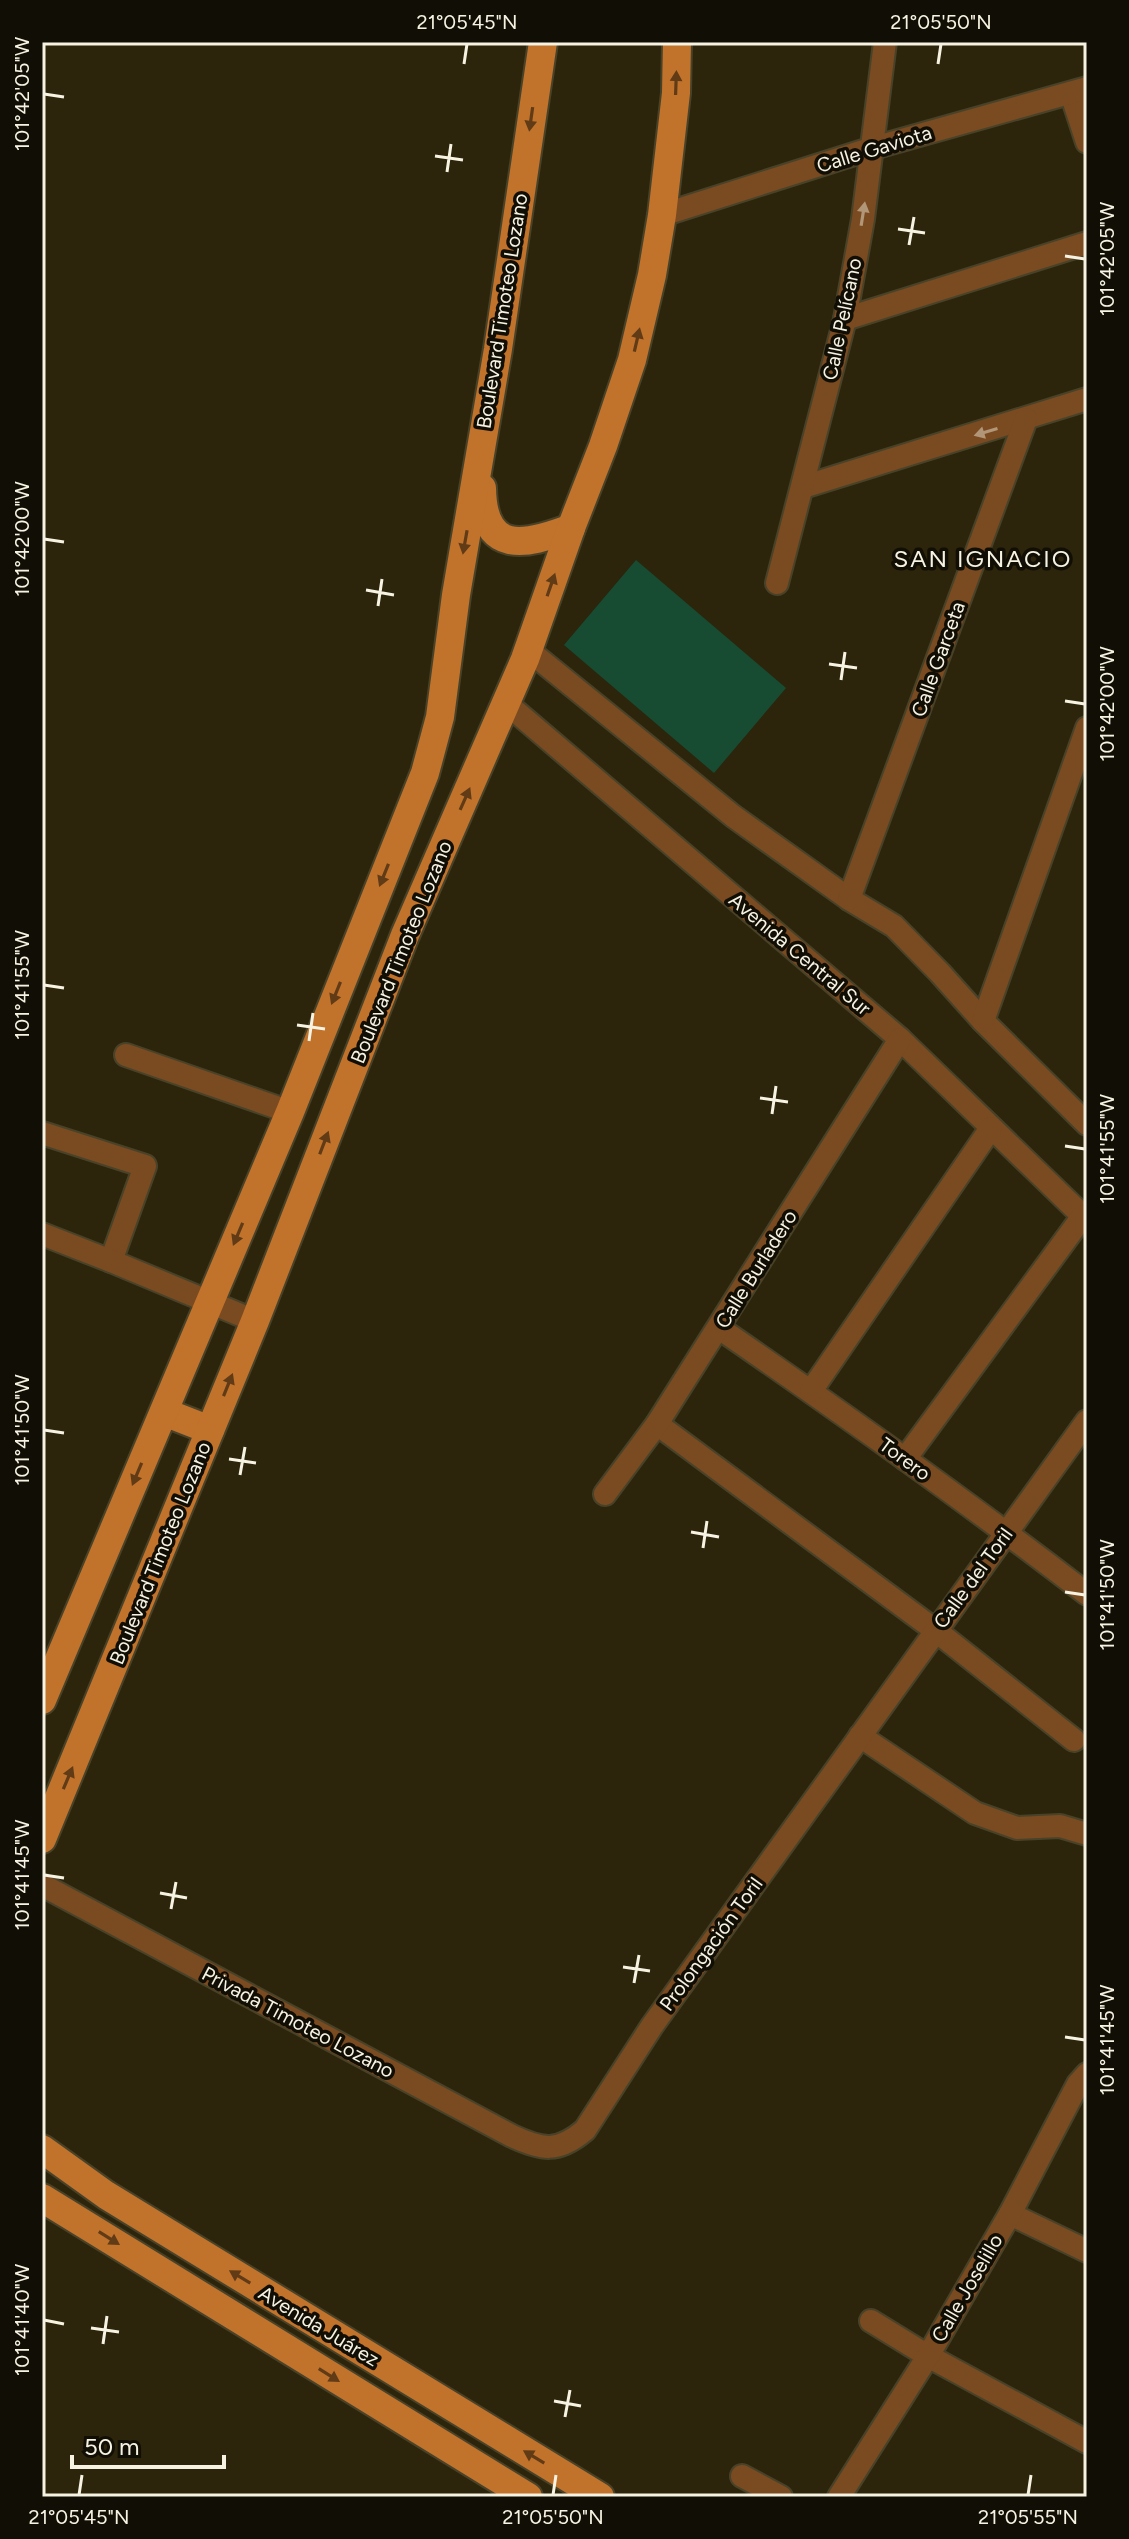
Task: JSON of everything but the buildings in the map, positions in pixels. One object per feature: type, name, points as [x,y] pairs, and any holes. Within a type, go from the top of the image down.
[{"type":"main road","name":"Boulevard Timoteo Lozano","points":[[42,1700],[290,1112],[425,773],[440,717],[456,595],[498,349],[543,42]]},
{"type":"main road","name":"Boulevard Timoteo Lozano","points":[[42,1839],[255,1321],[405,935],[519,674],[603,446],[632,360],[652,275],[676,93],[677,42]]},
{"type":"main road","points":[[481,447],[482,501],[485,517],[495,533],[514,542],[537,541],[571,528]]},
{"type":"main road","points":[[164,1412],[210,1430]]},
{"type":"main road","name":"Avenida Juárez","points":[[42,2149],[106,2195],[600,2497]]},
{"type":"main road","name":"Avenida Juárez","points":[[42,2198],[528,2497]]},
{"type":"street","name":"Calle Pelícano","points":[[777,583],[845,319],[873,148],[885,42]]},
{"type":"street","name":"Calle Gaviota","points":[[662,215],[873,148],[1079,90]]},
{"type":"street","points":[[1079,90],[1087,142]]},
{"type":"street","points":[[845,319],[1087,243]]},
{"type":"street","points":[[803,487],[1087,399]]},
{"type":"street","name":"Calle Garceta","points":[[849,899],[1026,419]]},
{"type":"street","points":[[519,674],[733,816],[849,899],[894,926],[983,1021],[1087,1124]]},
{"type":"street","name":"Avenida Central Sur","points":[[519,674],[1085,1218]]},
{"type":"street","points":[[983,1021],[1087,728]]},
{"type":"street","name":"Calle Burladero","points":[[605,1494],[657,1424],[900,1039]]},
{"type":"street","points":[[126,1055],[290,1112]]},
{"type":"street","points":[[811,1391],[991,1128]]},
{"type":"street","points":[[42,1133],[145,1166],[111,1261]]},
{"type":"street","points":[[905,1459],[1085,1218]]},
{"type":"street","points":[[42,1234],[255,1321]]},
{"type":"street","name":"Torero","points":[[719,1328],[811,1391],[1087,1594]]},
{"type":"street","name":"Calle del Toril","points":[[860,1736],[1087,1421]]},
{"type":"street","points":[[657,1424],[935,1630],[1074,1740]]},
{"type":"street","points":[[860,1736],[975,1813],[1017,1828],[1060,1826],[1087,1834]]},
{"type":"street","name":"Prolongación Toril","points":[[559,2147],[585,2130],[652,2026],[860,1736]]},
{"type":"street","name":"Privada Timoteo Lozano","points":[[42,1885],[512,2136],[529,2143],[559,2147]]},
{"type":"street","name":"Calle Joselillo","points":[[839,2497],[928,2356],[1010,2214],[1078,2084],[1087,2074]]},
{"type":"street","points":[[1010,2214],[1087,2251]]},
{"type":"street","points":[[871,2321],[928,2356],[1087,2442]]},
{"type":"street","points":[[742,2476],[781,2497]]},
{"type":"green space","points":[[636,560],[786,688],[714,773],[564,645]]},
{"type":"district","name":"SAN IGNACIO","points":[[983,559]]}]
